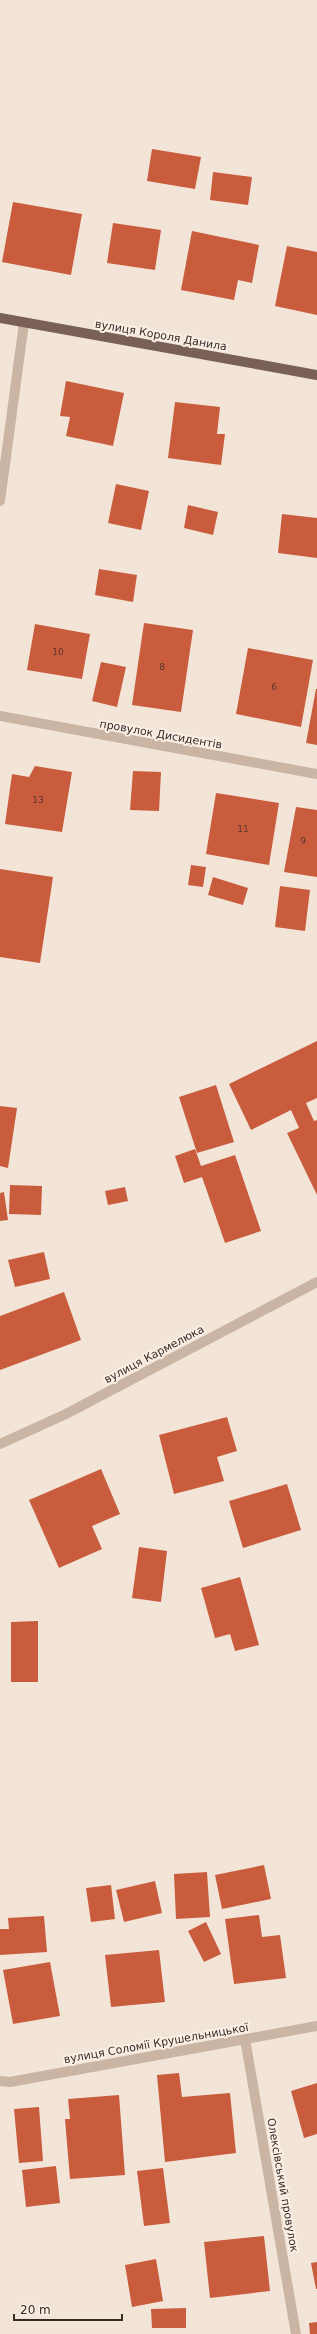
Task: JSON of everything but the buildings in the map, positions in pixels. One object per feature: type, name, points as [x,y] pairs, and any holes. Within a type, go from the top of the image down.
[{"type":"main road","name":"вулиця Короля Данила","points":[[0,318],[317,375]]},
{"type":"street","points":[[0,501],[24,323]]},
{"type":"street","name":"провулок Дисидентів","points":[[0,716],[317,774]]},
{"type":"street","name":"вулиця Кармелюка","points":[[0,1444],[66,1414],[317,1282]]},
{"type":"street","name":"вулиця Соломії Крушельницької","points":[[0,2081],[10,2082],[317,2026]]},
{"type":"street","name":"Олексівський провулок","points":[[245,2039],[296,2334]]}]
